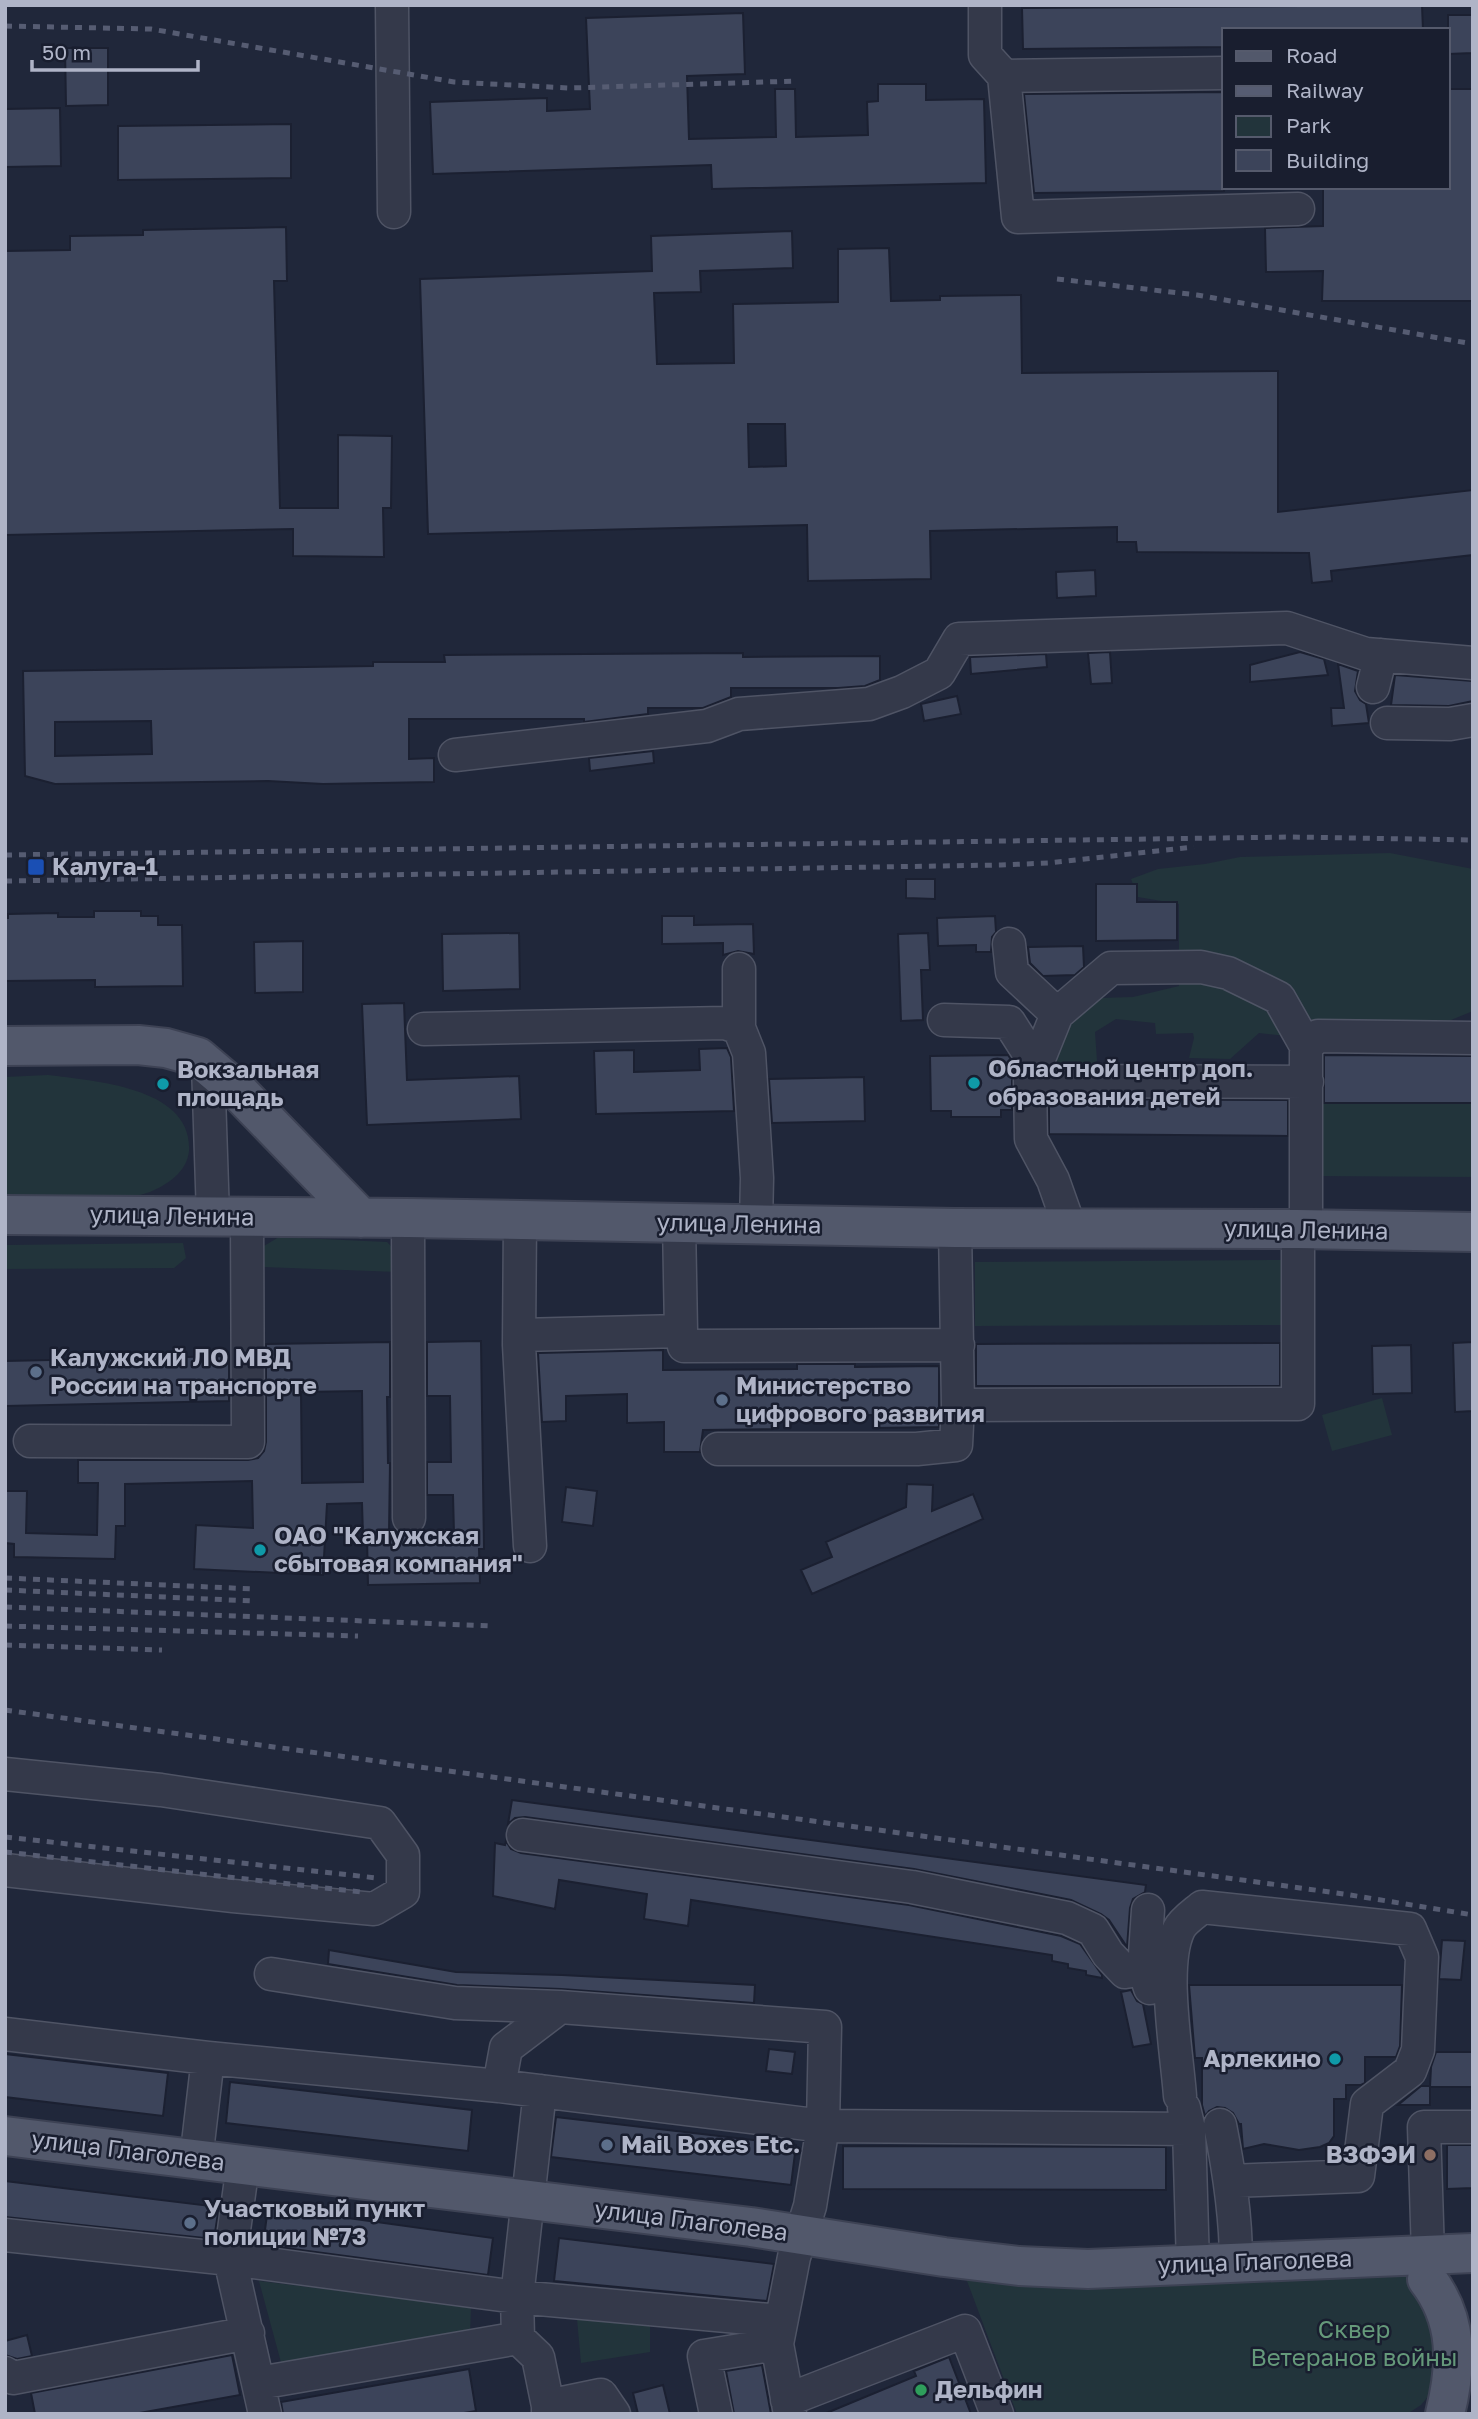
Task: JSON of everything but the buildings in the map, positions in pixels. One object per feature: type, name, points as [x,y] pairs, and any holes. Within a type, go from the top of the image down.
[{"type":"main road","points":[[5,1046],[151,1045],[198,1057],[237,1090],[361,1217]]},
{"type":"main road","name":"улица Ленина","points":[[5,1215],[361,1217],[955,1228],[1473,1232]]},
{"type":"main road","name":"улица Глаголева","points":[[5,2136],[802,2234],[1019,2266],[1088,2269],[1379,2258],[1427,2266]]},
{"type":"main road","points":[[1427,2266],[1473,2253]]},
{"type":"main road","points":[[1427,2266],[1473,2306]]},
{"type":"main road","points":[[1427,2266],[1443,2304],[1452,2339],[1453,2381],[1445,2414]]},
{"type":"main road","points":[[1445,2414],[1473,2381]]},
{"type":"lane","points":[[392,5],[394,212]]},
{"type":"lane","points":[[985,5],[985,55],[1004,76],[1017,217],[1298,209]]},
{"type":"lane","points":[[1004,76],[1222,73]]},
{"type":"lane","points":[[455,755],[707,726],[739,714],[869,704],[902,692],[939,673],[959,639],[1287,628],[1366,654],[1473,663]]},
{"type":"lane","points":[[1373,687],[1381,655]]},
{"type":"lane","points":[[1387,723],[1450,724],[1473,720]]},
{"type":"lane","points":[[1009,944],[1012,972],[1057,1014]]},
{"type":"lane","points":[[958,1405],[1298,1404],[1306,1046],[1279,998],[1228,973],[1200,967],[1111,968],[1057,1014],[1034,1074],[1031,1139],[1053,1180],[1070,1228]]},
{"type":"lane","points":[[739,969],[739,1028],[749,1053],[757,1178],[756,1224]]},
{"type":"lane","points":[[944,1020],[1009,1022],[1034,1074]]},
{"type":"lane","points":[[424,1029],[725,1023],[739,1028]]},
{"type":"lane","points":[[1306,1046],[1318,1036],[1473,1038]]},
{"type":"lane","points":[[30,1441],[248,1442],[230,1217],[208,1065]]},
{"type":"lane","points":[[1034,1074],[1307,1082]]},
{"type":"lane","points":[[408,1218],[409,1518]]},
{"type":"lane","points":[[520,1220],[520,1335],[530,1546]]},
{"type":"lane","points":[[679,1222],[681,1331],[684,1346],[958,1345]]},
{"type":"lane","points":[[718,1449],[917,1449],[956,1444],[958,1345],[955,1228]]},
{"type":"lane","points":[[520,1335],[681,1331]]},
{"type":"lane","points":[[5,1774],[160,1790],[380,1823],[403,1855],[403,1892],[374,1909],[219,1895],[5,1870]]},
{"type":"lane","points":[[523,1835],[912,1887],[1067,1918],[1093,1930],[1108,1954],[1125,1972],[1144,1969]]},
{"type":"lane","points":[[1180,2096],[1170,1987],[1170,1954],[1180,1927],[1202,1907],[1410,1929],[1422,1957],[1418,2050],[1410,2071],[1367,2104],[1358,2176],[1230,2181]]},
{"type":"lane","points":[[1148,1910],[1144,1969],[1153,1997],[1161,2046],[1189,2129],[1193,2265]]},
{"type":"lane","points":[[271,1974],[455,2003],[560,2007],[825,2027],[822,2126],[810,2206],[794,2257],[779,2332],[788,2407],[965,2331],[997,2414]]},
{"type":"lane","points":[[499,2086],[506,2048],[560,2007]]},
{"type":"lane","points":[[5,2034],[208,2058],[499,2086],[822,2126],[1189,2129]]},
{"type":"lane","points":[[196,2160],[208,2058]]},
{"type":"lane","points":[[540,2091],[517,2297],[518,2338],[538,2357],[548,2410],[601,2395],[614,2414]]},
{"type":"lane","points":[[1220,2125],[1236,2227],[1236,2262]]},
{"type":"lane","points":[[1427,2266],[1424,2127],[1473,2127]]},
{"type":"lane","points":[[243,2165],[230,2259],[265,2414]]},
{"type":"lane","points":[[5,2235],[230,2259],[517,2297],[722,2315],[779,2332]]},
{"type":"lane","points":[[721,2353],[722,2315]]},
{"type":"lane","points":[[716,2414],[704,2356],[721,2353],[779,2332]]},
{"type":"lane","points":[[5,2373],[13,2378],[248,2333]]},
{"type":"lane","points":[[259,2383],[518,2338]]},
{"type":"green space","points":[[1390,853],[1473,869],[1473,1011],[1429,1029],[1305,1038],[1259,1033],[1230,1059],[1189,1058],[1193,1033],[1156,1034],[1155,1023],[1116,1019],[1095,1032],[1097,1061],[1086,1075],[1055,1063],[1060,1035],[1073,1012],[1100,998],[1133,997],[1179,986],[1179,904],[1138,897],[1131,879],[1158,869],[1240,857]]},
{"type":"green space","points":[[48,1075],[114,1085],[158,1100],[175,1113],[186,1130],[189,1151],[180,1171],[163,1186],[136,1196],[5,1200],[5,1077]]},
{"type":"green space","points":[[1315,1103],[1473,1103],[1473,1177],[1314,1176]]},
{"type":"green space","points":[[279,1237],[387,1242],[398,1253],[398,1272],[263,1267],[264,1246]]},
{"type":"green space","points":[[183,1243],[186,1258],[174,1268],[5,1269],[5,1245]]},
{"type":"green space","points":[[1288,1260],[1288,1325],[975,1326],[975,1262]]},
{"type":"green space","points":[[1382,1398],[1392,1435],[1332,1451],[1322,1415]]},
{"type":"green space","name":"Сквер Ветеранов войны","points":[[964,2273],[1381,2273],[1405,2277],[1422,2285],[1435,2298],[1434,2389],[1421,2405],[1407,2414],[1017,2414]]},
{"type":"green space","points":[[259,2281],[471,2307],[470,2336],[282,2366]]},
{"type":"green space","points":[[577,2319],[650,2324],[650,2352],[581,2363]]},
{"type":"railway","points":[[5,26],[151,29],[454,82],[569,88],[798,81]]},
{"type":"railway","points":[[1057,279],[1197,295],[1473,344]]},
{"type":"railway","points":[[5,855],[1292,837],[1473,840]]},
{"type":"railway","points":[[5,881],[1001,865],[1048,863],[1194,847]]},
{"type":"railway","points":[[5,1578],[255,1589]]},
{"type":"railway","points":[[5,1590],[254,1601]]},
{"type":"railway","points":[[5,1607],[493,1626]]},
{"type":"railway","points":[[5,1626],[358,1636]]},
{"type":"railway","points":[[5,1645],[162,1650]]},
{"type":"railway","points":[[5,1710],[1344,1894],[1473,1915]]},
{"type":"railway","points":[[5,1837],[377,1878]]},
{"type":"railway","points":[[5,1852],[361,1892]]},
{"type":"place","name":"Калуга-1","points":[[36,867]]},
{"type":"place","name":"Областной центр доп. образования детей","points":[[974,1083]]},
{"type":"place","name":"Вокзальная площадь","points":[[163,1084]]},
{"type":"place","name":"Калужский ЛО МВД России на транспорте","points":[[36,1372]]},
{"type":"place","name":"Министерство цифрового развития","points":[[722,1400]]},
{"type":"place","name":"ОАО \"Калужская сбытовая компания\"","points":[[260,1550]]},
{"type":"place","name":"Арлекино","points":[[1335,2059]]},
{"type":"place","name":"Mail Boxes Etc.","points":[[607,2145]]},
{"type":"place","name":"ВЗФЭИ","points":[[1430,2155]]},
{"type":"place","name":"Участковый пункт полиции №73","points":[[190,2223]]},
{"type":"place","name":"Дельфин","points":[[921,2390]]}]
